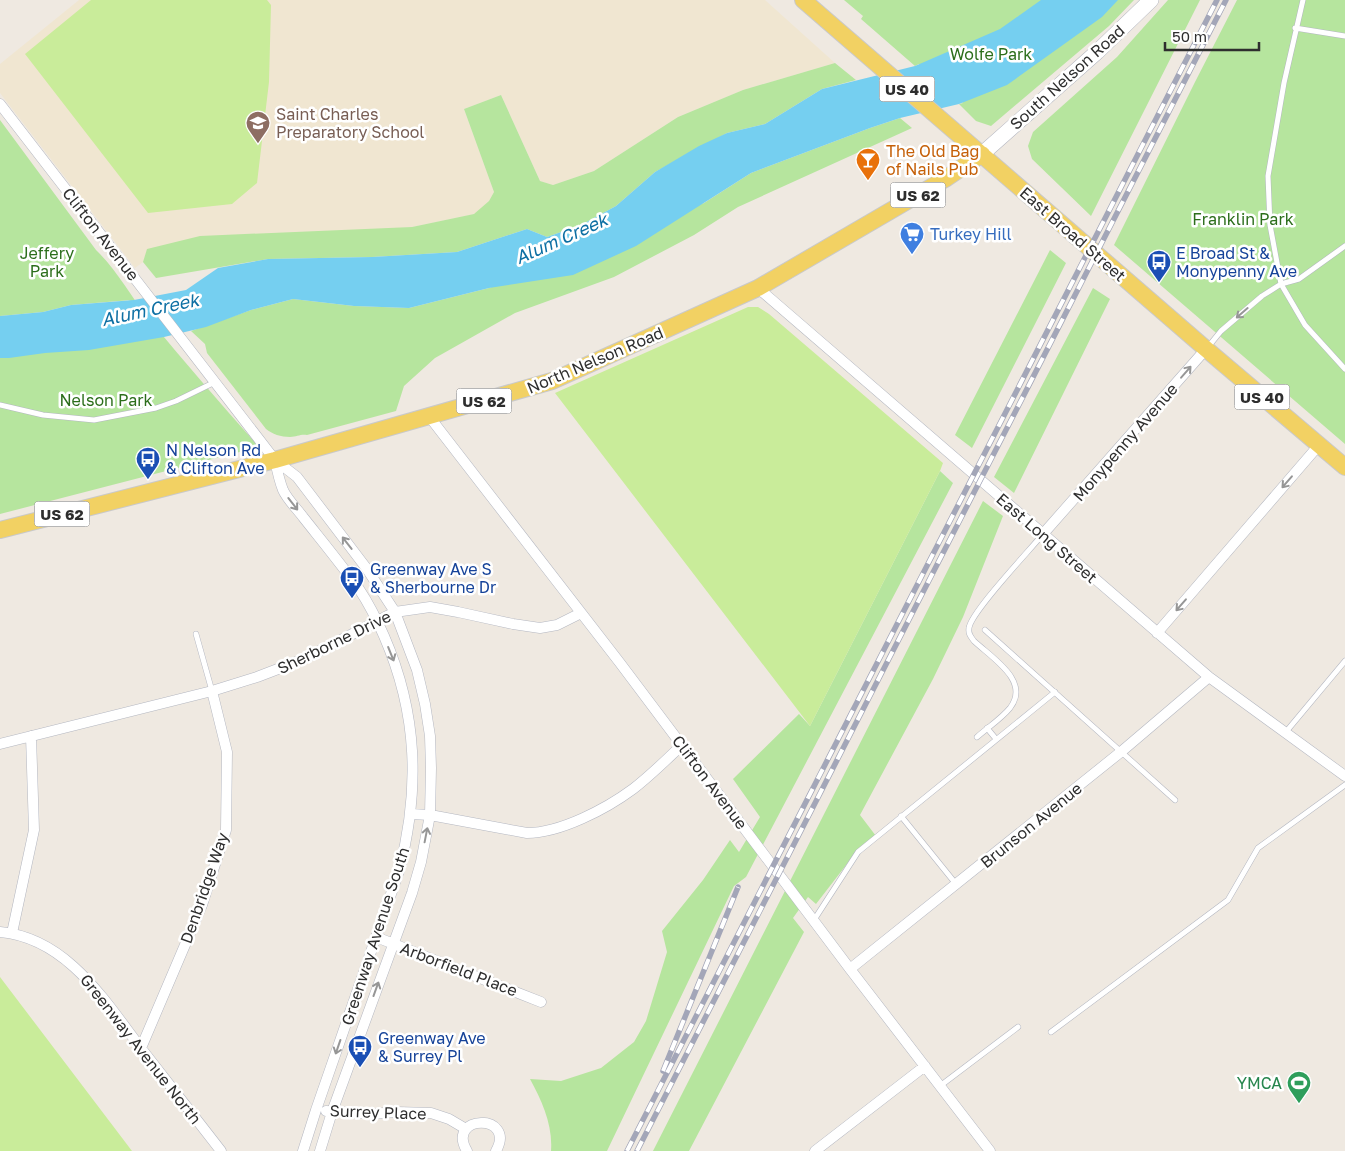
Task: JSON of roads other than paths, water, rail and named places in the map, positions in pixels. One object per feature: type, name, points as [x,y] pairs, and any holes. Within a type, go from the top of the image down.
[{"type":"main road","name":"East Broad Street","points":[[803,0],[1345,467]]},
{"type":"main road","name":"South Nelson Road","points":[[982,154],[1097,52],[1151,0]]},
{"type":"main road","name":"North Nelson Road","points":[[0,530],[275,460],[552,381],[758,288],[946,178],[982,154]]},
{"type":"street","name":"Clifton Avenue","points":[[0,104],[275,460]]},
{"type":"street","name":"East Long Street","points":[[758,288],[1209,678],[1345,776]]},
{"type":"street","name":"Monypenny Avenue","points":[[1043,534],[1206,349]]},
{"type":"street","name":"Clifton Avenue","points":[[428,416],[682,745],[850,969],[990,1151]]},
{"type":"street","points":[[1158,632],[1319,445]]},
{"type":"street","name":"Greenway Avenue South","points":[[275,460],[297,477],[367,569],[394,612],[417,670],[430,736],[430,815],[416,877],[332,1112],[320,1151]]},
{"type":"street","name":"Greenway Avenue South","points":[[275,460],[283,491],[360,590],[377,620],[392,656],[408,707],[413,767],[411,814],[399,871],[303,1151]]},
{"type":"street","name":"Sherborne Drive","points":[[0,744],[212,691],[257,677],[304,659],[394,612],[430,608],[540,628],[557,625],[581,613]]},
{"type":"street","name":"Brunson Avenue","points":[[850,969],[1122,751],[1209,678]]},
{"type":"street","name":"Denbridge Way","points":[[141,1048],[202,905],[226,830],[227,752],[212,691]]},
{"type":"street","points":[[12,933],[34,830],[30,736]]},
{"type":"street","points":[[411,814],[430,815],[536,833],[554,829],[590,814],[631,791],[682,745]]},
{"type":"street","name":"Greenway Avenue North","points":[[0,932],[12,933],[39,942],[76,968],[100,994],[220,1151]]},
{"type":"street","name":"Arborfield Place","points":[[376,937],[541,1002]]},
{"type":"street","points":[[814,1151],[925,1066]]},
{"type":"street","name":"Surrey Place","points":[[316,1110],[372,1114],[396,1112],[431,1113],[444,1117],[466,1129]]},
{"type":"street","points":[[467,1151],[463,1143],[463,1136],[471,1124],[478,1122],[492,1125],[496,1130],[499,1136],[499,1144],[496,1151]]},
{"type":"lane","points":[[1303,0],[1295,28],[1284,83],[1268,176],[1270,225],[1281,284],[1305,325],[1345,369]]},
{"type":"lane","points":[[1295,28],[1345,36]]},
{"type":"lane","points":[[1206,349],[1228,325],[1262,296],[1281,284],[1299,279],[1345,246]]},
{"type":"lane","points":[[0,405],[43,415],[94,420],[156,408],[176,401],[215,382]]},
{"type":"lane","points":[[977,737],[1009,710],[1015,701],[1017,689],[1012,676],[969,635],[969,626],[991,594],[1043,534]]},
{"type":"lane","points":[[985,630],[1175,800]]},
{"type":"lane","points":[[196,634],[212,691]]},
{"type":"lane","points":[[1285,733],[1345,661]]},
{"type":"lane","points":[[814,920],[858,852],[1055,692]]},
{"type":"lane","points":[[987,728],[996,740]]},
{"type":"lane","points":[[1051,1032],[1228,900],[1258,848],[1345,786]]},
{"type":"lane","points":[[901,816],[956,884]]},
{"type":"lane","points":[[940,1086],[1018,1027]]},
{"type":"water","name":"Alum Creek","points":[[1041,0],[1118,0],[1102,17],[1007,85],[959,104],[900,118],[870,128],[751,173],[636,246],[573,275],[489,288],[409,308],[354,306],[293,299],[251,310],[206,327],[164,337],[89,350],[0,358],[0,316],[43,312],[71,305],[134,300],[186,290],[218,268],[268,259],[372,257],[457,252],[527,229],[547,237],[581,225],[616,206],[655,172],[699,146],[727,133],[765,124],[822,89],[915,66],[1000,29]]},
{"type":"railway","points":[[627,1151],[1217,0]]},
{"type":"railway","points":[[637,1151],[1226,0]]},
{"type":"railway","points":[[663,1071],[738,887]]},
{"type":"place","name":"Saint Charles Preparatory School","points":[[258,144]]},
{"type":"place","name":"The Old Bag of Nails Pub","points":[[868,181]]},
{"type":"place","name":"Turkey Hill","points":[[912,255]]},
{"type":"place","name":"E Broad St & Monypenny Ave","points":[[1159,283]]},
{"type":"place","name":"N Nelson Rd & Clifton Ave","points":[[148,480]]},
{"type":"place","name":"Greenway Ave S & Sherbourne Dr","points":[[352,599]]},
{"type":"place","name":"Greenway Ave & Surrey Pl","points":[[360,1068]]},
{"type":"place","name":"YMCA","points":[[1299,1104]]},
{"type":"park label","name":"Wolfe Park","points":[[991,54]]},
{"type":"park label","name":"Franklin Park","points":[[1243,219]]},
{"type":"park label","name":"Jeffery Park","points":[[47,262]]},
{"type":"park label","name":"Nelson Park","points":[[106,400]]}]
